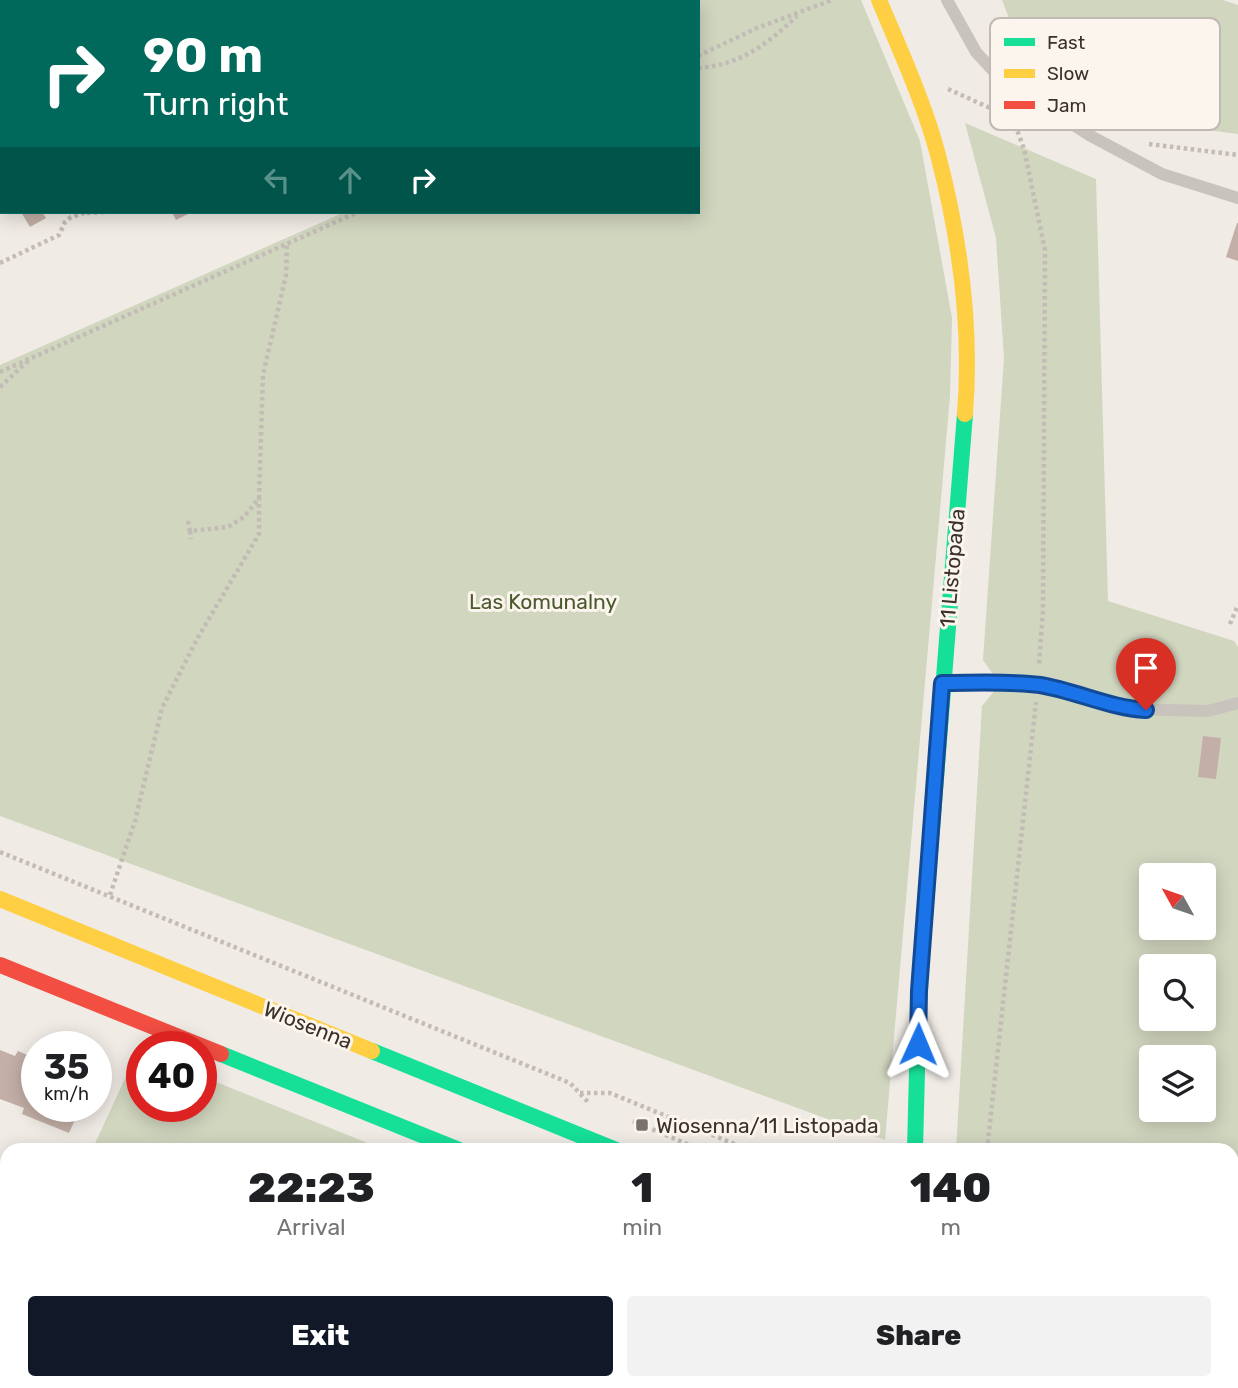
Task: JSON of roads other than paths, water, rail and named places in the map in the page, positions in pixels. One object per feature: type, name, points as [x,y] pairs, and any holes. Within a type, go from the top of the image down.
[{"type":"main road","name":"11 Listopada","points":[[879,0],[938,153],[953,224],[967,315],[966,409],[919,991],[915,1143]]},
{"type":"main road","name":"Wiosenna","points":[[0,899],[600,1143]]},
{"type":"main road","points":[[0,965],[441,1143]]},
{"type":"lane","points":[[947,0],[976,52],[990,67]]},
{"type":"lane","points":[[1081,130],[1162,174],[1238,198]]},
{"type":"lane","points":[[942,683],[1037,685],[1061,689],[1126,709],[1208,711],[1238,703]]},
{"type":"place","name":"Wiosenna/11 Listopada","points":[[642,1125]]},
{"type":"park label","name":"Las Komunalny","points":[[543,601]]}]
